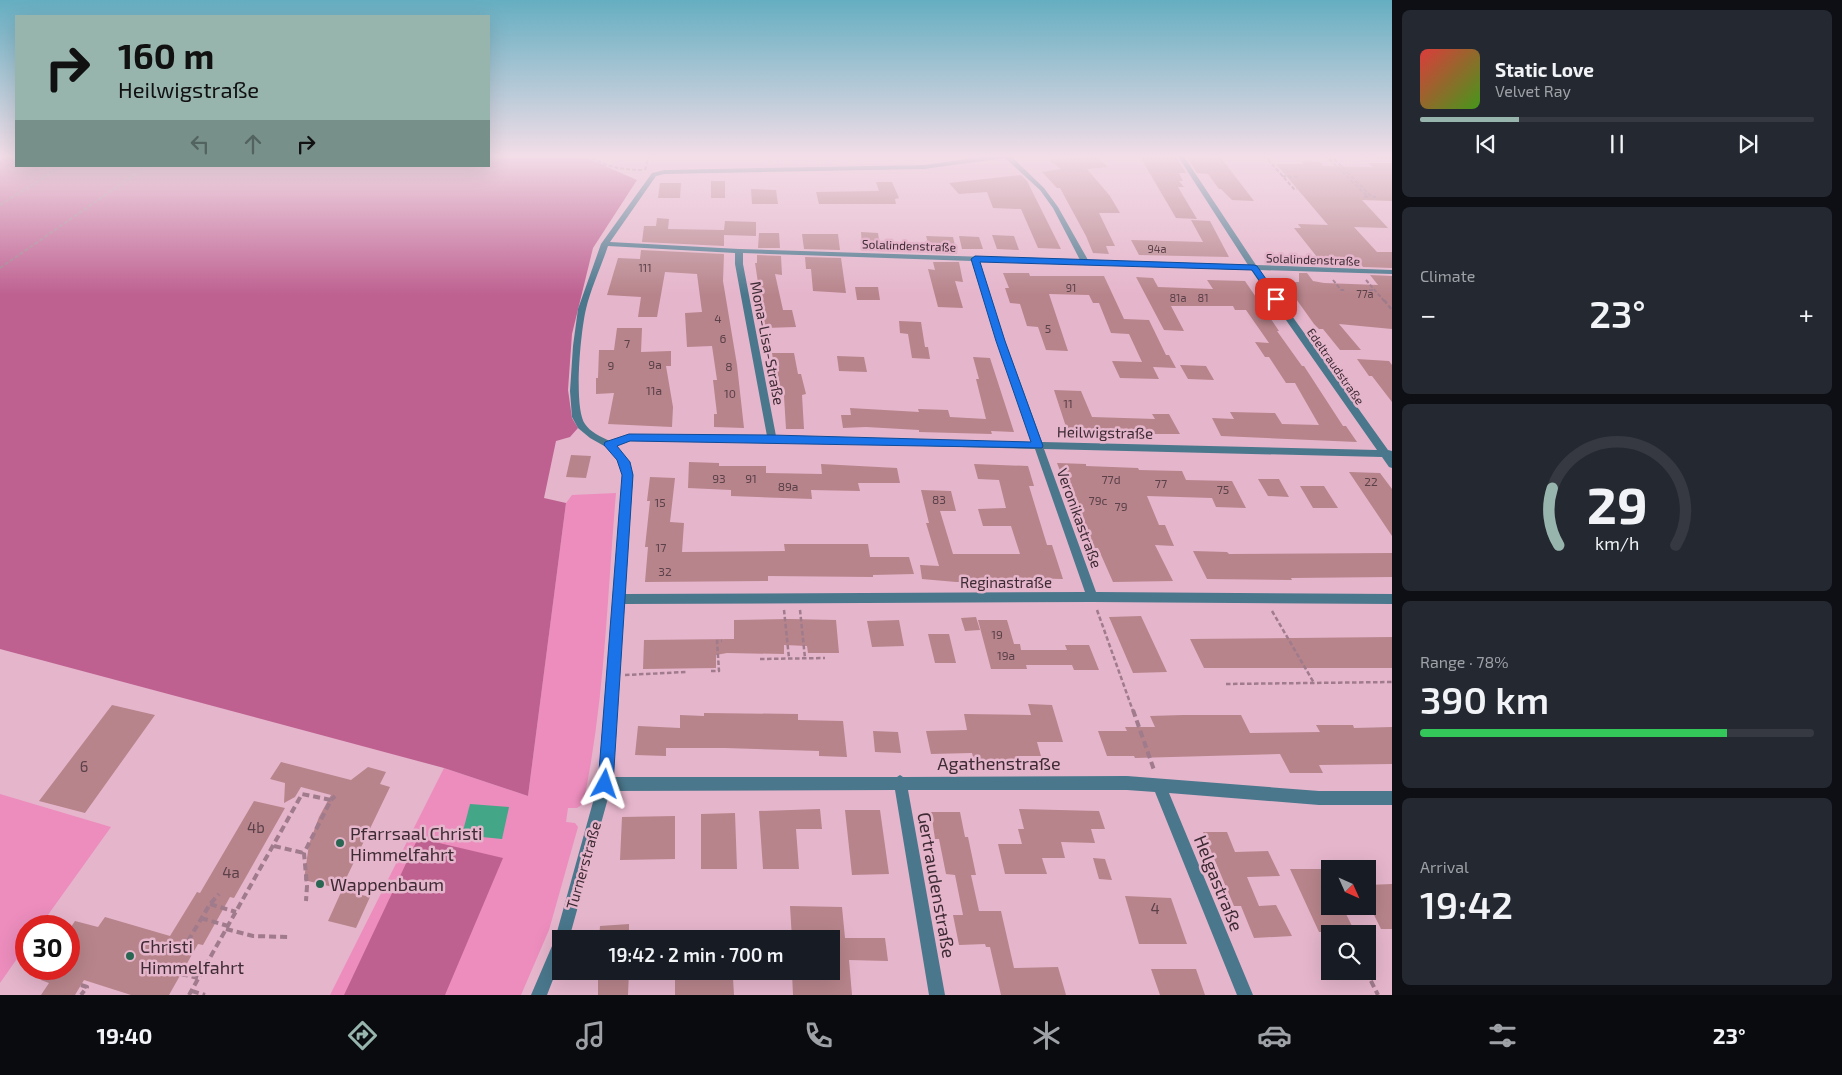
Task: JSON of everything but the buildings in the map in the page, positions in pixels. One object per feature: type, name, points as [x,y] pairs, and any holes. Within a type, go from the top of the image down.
[{"type":"street","name":"Turnerstraße","points":[[565,930],[605,784],[628,475],[626,465],[621,457],[609,445],[593,436],[581,426],[574,391],[582,309],[605,244],[631,201]]},
{"type":"street","points":[[1051,201],[1085,262]]},
{"type":"street","name":"Edeltraudstraße","points":[[1210,201],[1254,268],[1388,454],[1392,464]]},
{"type":"street","name":"Solalindenstraße","points":[[605,244],[739,251],[1392,272]]},
{"type":"street","name":"Mona-Lisa-Straße","points":[[739,251],[739,264],[772,439]]},
{"type":"street","name":"Veronikastraße","points":[[975,259],[1001,341],[1092,597]]},
{"type":"street","name":"Heilwigstraße","points":[[609,445],[629,438],[772,439],[1388,454]]},
{"type":"street","name":"Reginastraße","points":[[620,599],[1092,597],[1392,599]]},
{"type":"street","name":"Gertraudenstraße","points":[[900,782],[937,995]]},
{"type":"street","name":"Agathenstraße","points":[[605,784],[1127,782],[1319,798],[1392,798]]},
{"type":"street","name":"Helgastraße","points":[[1159,786],[1245,995]]},
{"type":"street","name":"Turnerstraße","points":[[539,995],[552,964]]},
{"type":"path","points":[[0,268],[96,201]]},
{"type":"path","points":[[1358,271],[1392,310]]},
{"type":"path","points":[[1369,290],[1375,290]]},
{"type":"path","points":[[1092,597],[1159,786]]},
{"type":"path","points":[[784,598],[789,658]]},
{"type":"path","points":[[798,598],[805,658]]},
{"type":"path","points":[[1264,598],[1314,683]]},
{"type":"path","points":[[711,671],[719,671],[718,641],[722,641]]},
{"type":"path","points":[[760,659],[825,658]]},
{"type":"path","points":[[614,675],[686,672]]},
{"type":"path","points":[[1226,684],[1392,682]]},
{"type":"path","points":[[205,995],[190,993],[302,794],[331,800]]},
{"type":"path","points":[[306,901],[307,886],[304,853],[321,823],[331,800],[335,796]]},
{"type":"path","points":[[274,846],[304,853]]},
{"type":"path","points":[[188,941],[210,904],[219,894]]},
{"type":"path","points":[[210,904],[236,912]]},
{"type":"path","points":[[201,918],[253,936],[288,937]]},
{"type":"path","points":[[181,974],[198,978]]},
{"type":"path","points":[[1370,980],[1378,995]]},
{"type":"path","points":[[81,985],[87,987],[81,995]]},
{"type":"shaded area","points":[[0,201],[623,201],[593,248],[572,334],[568,390],[572,418],[578,428],[570,437],[556,441],[544,498],[566,503],[528,796],[444,768],[0,649]]},
{"type":"shaded area","points":[[616,493],[601,688],[583,804],[577,808],[568,808],[566,822],[575,823],[578,827],[549,930],[521,995],[330,995],[444,768],[528,796],[566,503],[572,495]]},
{"type":"shaded area","points":[[0,794],[111,827],[48,915],[15,915],[15,962],[0,983]]},
{"type":"shaded area","points":[[470,804],[509,807],[502,839],[462,835]]},
{"type":"shaded area","points":[[418,838],[503,858],[445,995],[344,995]]},
{"type":"place","name":"Pfarrsaal Christi Himmelfahrt","points":[[340,843]]},
{"type":"place","name":"Wappenbaum","points":[[320,884]]},
{"type":"place","name":"Christi Himmelfahrt","points":[[130,956]]},
{"type":"route","points":[[605,784],[628,475],[626,465],[621,457],[609,445],[629,438],[772,439],[1038,446],[1001,341],[975,259],[1254,268],[1276,299]]}]
